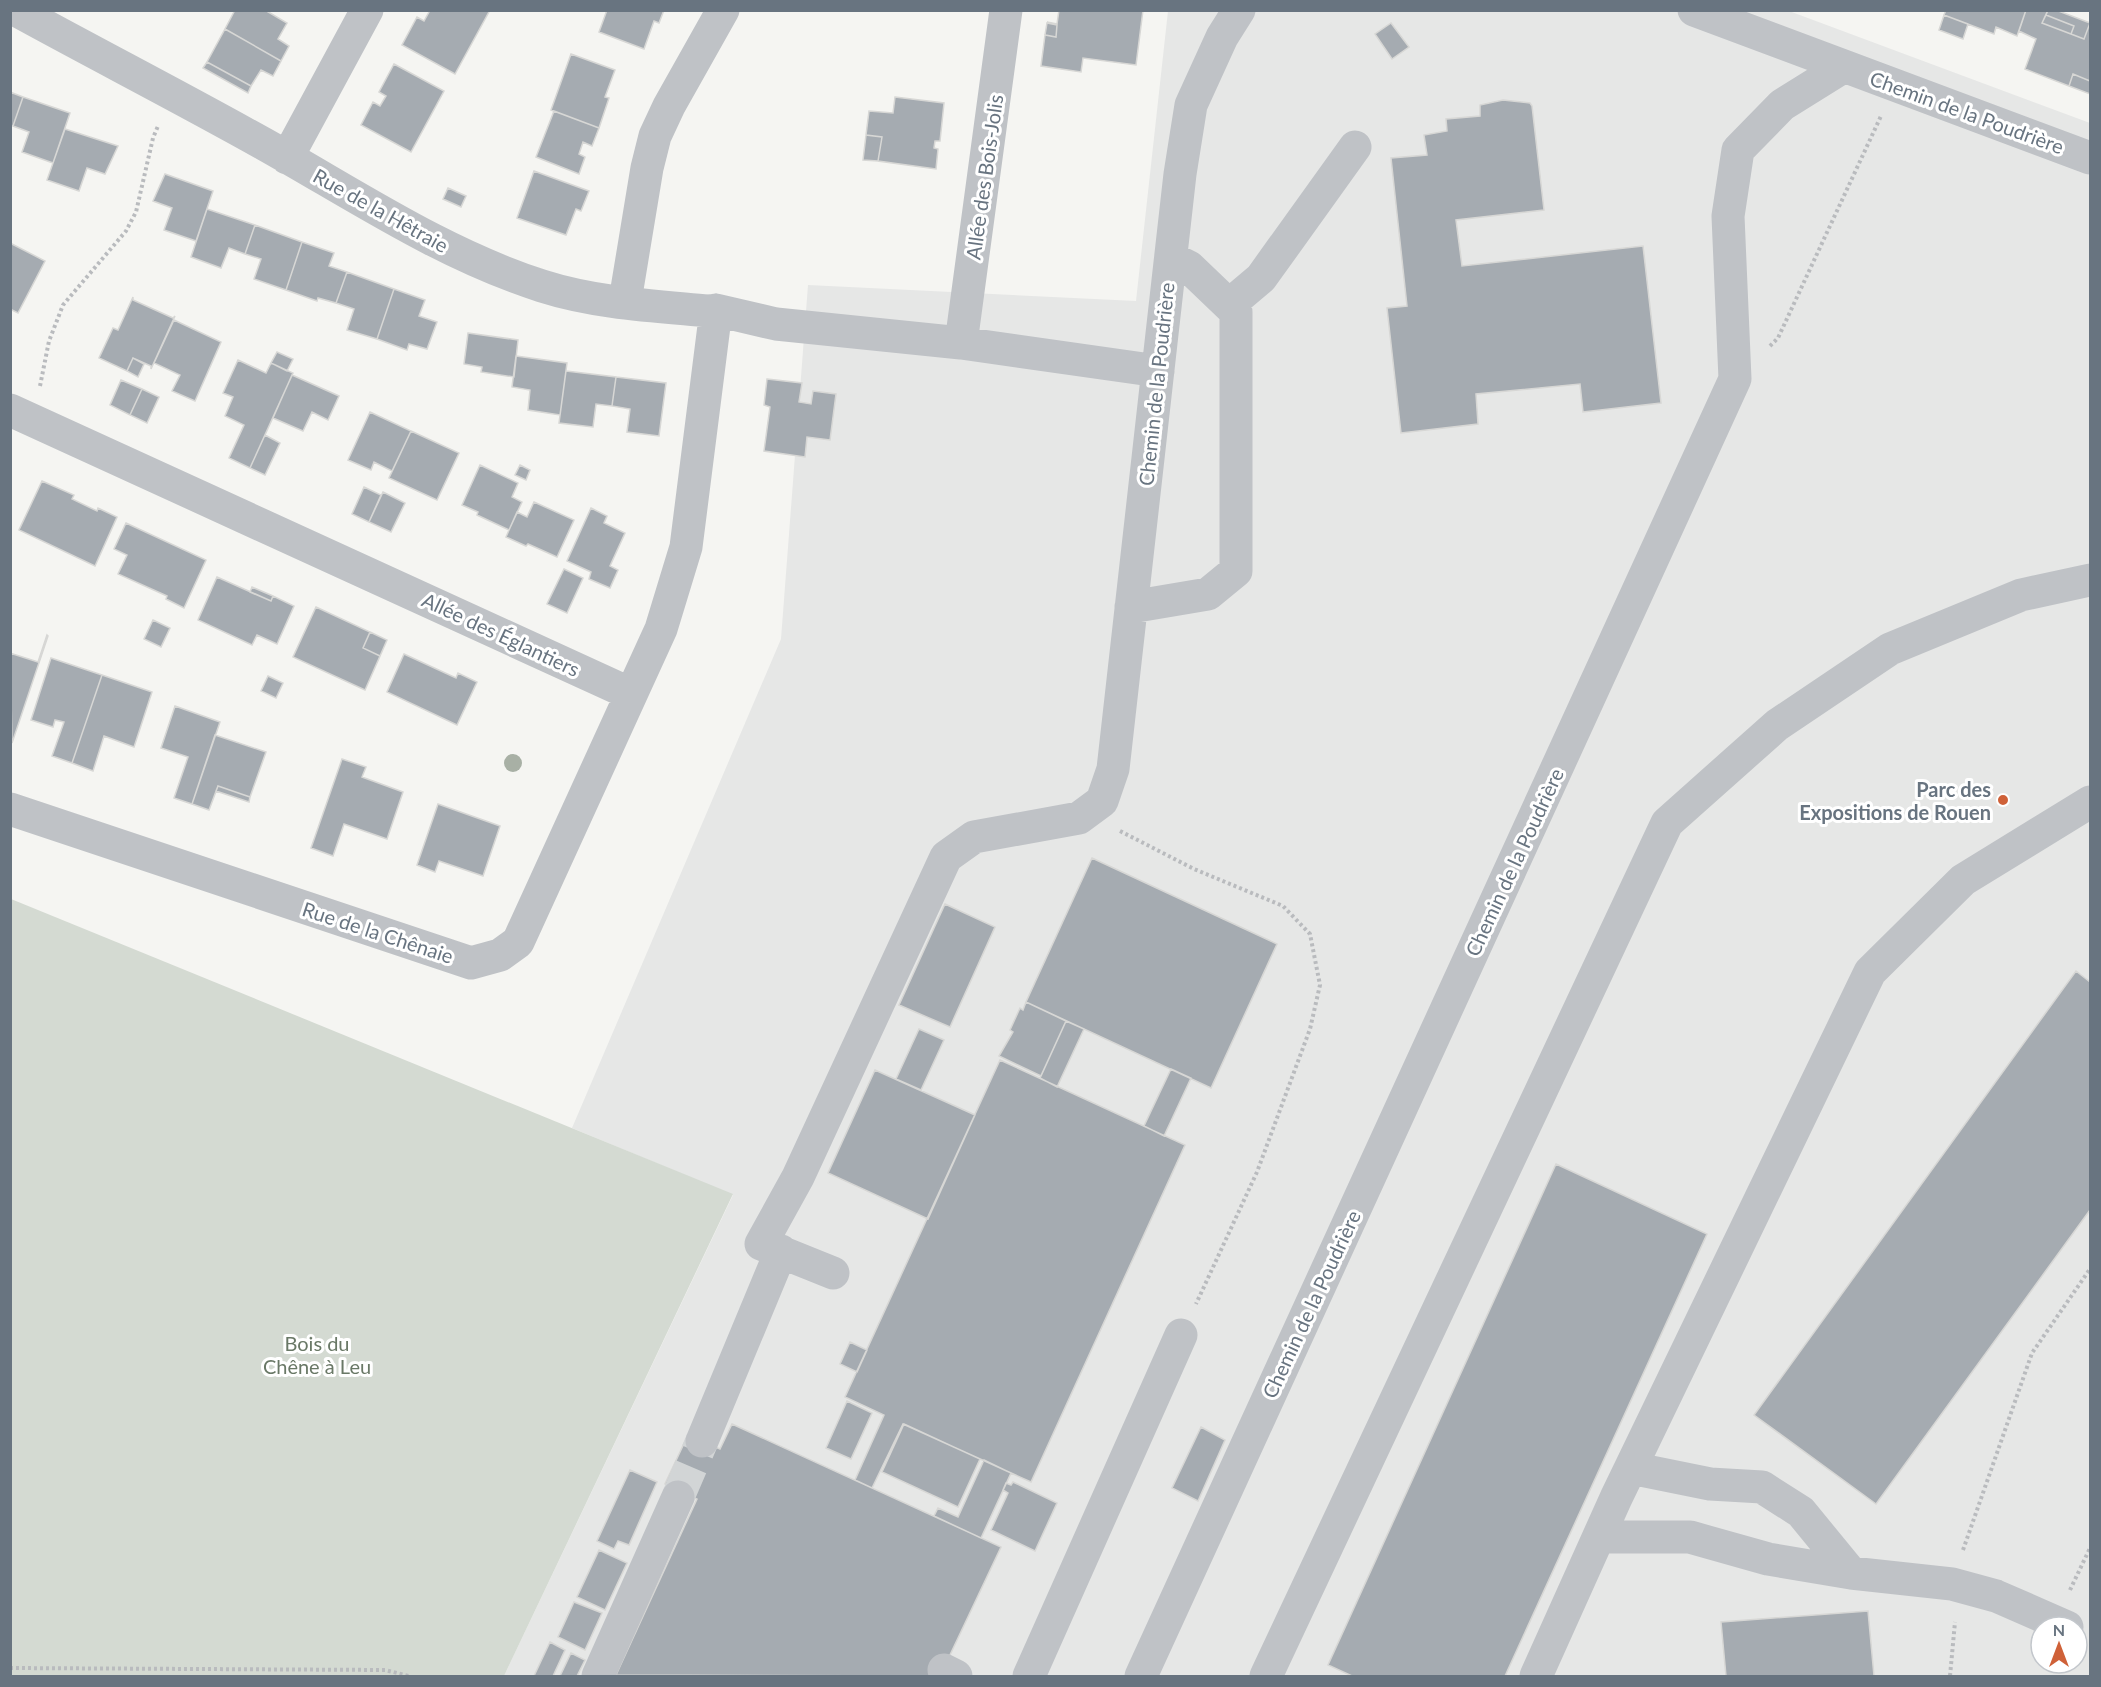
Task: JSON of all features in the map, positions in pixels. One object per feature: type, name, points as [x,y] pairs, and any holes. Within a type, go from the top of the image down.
[{"type":"street","name":"Rue de la Hêtraie","points":[[15,10],[431,240],[490,267],[544,287],[625,302],[716,310],[776,324],[961,343]]},
{"type":"street","points":[[286,158],[367,10]]},
{"type":"street","points":[[625,302],[646,168],[655,136],[674,97],[723,10]]},
{"type":"street","name":"Allée des Bois-Jolis","points":[[961,343],[1006,10]]},
{"type":"street","name":"Chemin de la Poudrière","points":[[1694,10],[2091,158]]},
{"type":"street","name":"Chemin de la Poudrière","points":[[1094,807],[1102,801],[1113,769],[1180,174],[1191,105],[1224,19]]},
{"type":"street","name":"Chemin de la Poudrière","points":[[1141,1677],[1735,379],[1728,216],[1738,150],[1782,105],[1843,67]]},
{"type":"street","points":[[1228,304],[1261,278],[1355,147]]},
{"type":"street","points":[[1131,607],[1208,594],[1236,571],[1236,312],[1190,267],[1171,258]]},
{"type":"street","points":[[631,693],[661,629],[686,547],[716,310]]},
{"type":"street","points":[[961,343],[1158,371]]},
{"type":"street","name":"Allée des Églantiers","points":[[19,414],[631,693]]},
{"type":"street","points":[[1266,1677],[1667,823],[1777,725],[1890,649],[2021,595],[2091,580]]},
{"type":"street","name":"Rue de la Chênaie","points":[[10,809],[471,963],[500,955],[518,942],[631,693]]},
{"type":"street","points":[[1536,1677],[1630,1468],[1870,972],[1963,880],[2091,802]]},
{"type":"street","points":[[833,1273],[761,1244],[798,1177],[946,857],[974,837],[1079,818],[1094,807]]},
{"type":"street","points":[[702,1442],[781,1251]]},
{"type":"street","points":[[1029,1677],[1181,1335]]},
{"type":"street","points":[[1630,1468],[1710,1484],[1762,1487],[1801,1512],[1851,1573]]},
{"type":"street","points":[[598,1677],[678,1497]]},
{"type":"street","points":[[1599,1538],[1690,1537],[1768,1559],[1851,1573],[1952,1584],[1996,1596],[2040,1615]]},
{"type":"path","points":[[1735,379],[1778,338],[1895,85]]},
{"type":"path","points":[[19,414],[41,382],[49,341],[63,305],[126,231],[136,212],[153,138],[173,96]]},
{"type":"path","points":[[1094,807],[1117,830],[1194,869],[1283,906],[1310,934],[1320,985],[1310,1029],[1257,1172],[1181,1335]]},
{"type":"path","points":[[1950,1677],[1955,1617],[1952,1584],[2032,1353],[2091,1269]]},
{"type":"path","points":[[2071,1615],[2091,1548]]},
{"type":"path","points":[[10,1668],[385,1670],[409,1677]]},
{"type":"shaded area","points":[[1168,11],[1789,11],[2090,123],[2090,1676],[504,1676],[733,1195],[572,1128],[781,639],[808,285],[1136,301]]},
{"type":"green space","name":"Bois du Chêne à Leu","points":[[11,899],[733,1194],[504,1676],[11,1676]]},
{"type":"building","points":[[235,10],[265,10],[287,23],[278,39],[289,46],[281,61],[225,29]]},
{"type":"building","points":[[426,10],[490,10],[455,74],[402,45],[417,17],[424,21],[429,12]]},
{"type":"building","points":[[607,10],[664,10],[659,23],[654,21],[644,49],[599,32]]},
{"type":"building","points":[[1059,10],[1143,10],[1136,65],[1083,58],[1081,72],[1041,66],[1045,35],[1056,37],[1057,25],[1047,22],[1057,24]]},
{"type":"building","points":[[1946,10],[2026,10],[2017,36],[1996,27],[1994,34],[1944,15]]},
{"type":"building","points":[[2026,10],[2048,10],[2042,23],[2084,39],[2090,23],[2090,81],[2073,74],[2069,86],[2025,69],[2036,39],[2019,31]]},
{"type":"building","points":[[2048,10],[2056,10],[2090,23],[2084,39],[2071,34],[2074,26],[2046,15]]},
{"type":"building","points":[[1944,15],[1968,24],[1963,39],[1939,30]]},
{"type":"building","points":[[2046,15],[2074,26],[2071,34],[2042,23]]},
{"type":"building","points":[[1047,23],[1057,25],[1056,37],[1045,35]]},
{"type":"building","points":[[1391,23],[1409,47],[1392,59],[1375,34]]},
{"type":"building","points":[[225,29],[281,61],[273,76],[261,70],[251,86],[207,62]]},
{"type":"building","points":[[571,54],[615,70],[605,97],[609,98],[599,128],[551,110]]},
{"type":"building","points":[[207,62],[251,86],[248,93],[203,68]]},
{"type":"building","points":[[394,64],[444,91],[411,152],[361,125],[373,102],[380,106],[386,96],[379,92]]},
{"type":"building","points":[[2073,74],[2090,81],[2090,94],[2069,86]]},
{"type":"building","points":[[10,92],[23,97],[13,126],[10,125]]},
{"type":"building","points":[[23,97],[70,113],[53,163],[22,152],[29,132],[13,126]]},
{"type":"building","points":[[895,97],[944,103],[940,141],[935,141],[934,148],[938,149],[936,169],[878,161],[882,137],[866,135],[869,111],[893,113]]},
{"type":"building","points":[[1503,100],[1530,103],[1532,106],[1544,210],[1456,220],[1462,266],[1643,246],[1661,403],[1583,412],[1580,384],[1476,394],[1478,424],[1401,433],[1387,308],[1407,306],[1391,158],[1427,155],[1424,135],[1447,131],[1446,119],[1480,116],[1480,105]]},
{"type":"building","points":[[554,111],[599,128],[592,146],[583,142],[579,154],[585,157],[579,174],[536,157]]},
{"type":"building","points":[[65,129],[118,146],[105,174],[87,168],[79,191],[47,180]]},
{"type":"building","points":[[866,135],[882,137],[878,161],[863,160]]},
{"type":"building","points":[[534,171],[589,191],[581,211],[576,209],[566,235],[517,218]]},
{"type":"building","points":[[165,174],[213,191],[196,241],[164,230],[172,208],[153,201]]},
{"type":"building","points":[[448,188],[466,196],[461,207],[443,199]]},
{"type":"building","points":[[207,209],[255,225],[245,254],[229,248],[221,268],[191,257]]},
{"type":"building","points":[[255,225],[302,242],[286,290],[254,279],[261,259],[245,254]]},
{"type":"building","points":[[302,242],[334,253],[329,266],[347,272],[336,303],[318,298],[317,301],[286,290]]},
{"type":"building","points":[[10,243],[45,261],[18,313],[10,309]]},
{"type":"building","points":[[347,272],[394,289],[377,339],[347,330],[354,309],[336,303]]},
{"type":"building","points":[[394,289],[425,300],[419,316],[437,322],[427,349],[409,344],[407,350],[377,339]]},
{"type":"building","points":[[133,297],[133,300],[173,318],[175,316],[151,369],[151,366],[133,358],[127,371],[99,358],[113,328],[118,330]]},
{"type":"building","points":[[174,320],[221,342],[195,401],[172,391],[180,375],[154,363]]},
{"type":"building","points":[[468,333],[518,340],[514,377],[481,372],[482,367],[464,364]]},
{"type":"building","points":[[277,352],[293,359],[287,371],[271,363]]},
{"type":"building","points":[[516,356],[567,363],[560,415],[528,410],[530,390],[512,387]]},
{"type":"building","points":[[133,358],[144,364],[138,377],[127,371]]},
{"type":"building","points":[[238,360],[266,373],[271,363],[293,373],[250,468],[229,458],[244,425],[225,416],[233,397],[223,393]]},
{"type":"building","points":[[566,371],[616,377],[612,406],[596,404],[593,427],[559,423]]},
{"type":"building","points":[[292,375],[339,396],[328,420],[312,412],[303,431],[273,418]]},
{"type":"building","points":[[616,377],[666,383],[659,436],[627,432],[630,409],[612,406]]},
{"type":"building","points":[[767,379],[802,383],[799,402],[811,404],[813,391],[836,394],[830,440],[807,437],[805,457],[764,451],[770,407],[764,405]]},
{"type":"building","points":[[121,380],[142,389],[130,415],[110,405]]},
{"type":"building","points":[[142,389],[159,397],[147,423],[130,415]]},
{"type":"building","points":[[370,412],[411,431],[392,471],[374,462],[371,470],[348,460]]},
{"type":"building","points":[[411,431],[459,453],[437,500],[389,478]]},
{"type":"building","points":[[265,435],[280,443],[265,475],[250,468]]},
{"type":"building","points":[[480,465],[518,483],[512,497],[522,502],[509,530],[462,505]]},
{"type":"building","points":[[520,465],[530,470],[526,480],[515,475]]},
{"type":"building","points":[[42,481],[74,495],[72,499],[97,511],[98,508],[117,517],[95,566],[19,530]]},
{"type":"building","points":[[364,487],[381,495],[369,522],[352,514]]},
{"type":"building","points":[[383,492],[405,503],[391,532],[369,522]]},
{"type":"building","points":[[534,502],[574,520],[557,557],[506,537],[517,512],[527,517]]},
{"type":"building","points":[[591,508],[607,516],[604,523],[625,533],[610,566],[618,570],[610,588],[589,579],[591,572],[567,561]]},
{"type":"building","points":[[126,523],[206,560],[184,608],[166,599],[167,596],[118,574],[127,555],[114,549]]},
{"type":"building","points":[[564,569],[583,578],[567,613],[547,604]]},
{"type":"building","points":[[217,577],[271,601],[273,596],[294,606],[277,644],[257,635],[252,645],[198,620]]},
{"type":"building","points":[[252,587],[273,596],[271,601],[250,592]]},
{"type":"building","points":[[316,607],[370,632],[363,648],[380,656],[365,690],[293,657]]},
{"type":"building","points":[[153,620],[170,628],[161,647],[144,639]]},
{"type":"building","points":[[370,632],[387,640],[380,656],[363,648]]},
{"type":"building","points":[[47,635],[12,743],[10,653],[38,662]]},
{"type":"building","points":[[404,654],[456,678],[458,673],[477,682],[457,725],[387,692]]},
{"type":"building","points":[[51,658],[102,675],[72,763],[52,756],[64,722],[55,720],[53,727],[31,720]]},
{"type":"building","points":[[102,675],[152,692],[134,747],[104,736],[93,771],[72,763]]},
{"type":"building","points":[[268,676],[283,683],[276,698],[261,691]]},
{"type":"building","points":[[175,706],[220,722],[192,804],[174,798],[188,757],[161,748]]},
{"type":"building","points":[[215,735],[266,752],[250,797],[218,786],[209,810],[192,804]]},
{"type":"building","points":[[342,759],[366,767],[362,777],[403,792],[387,839],[344,824],[333,856],[311,848]]},
{"type":"building","points":[[218,786],[250,797],[249,802],[216,791]]},
{"type":"building","points":[[438,804],[500,826],[483,876],[439,861],[435,872],[417,865]]},
{"type":"building","points":[[1092,858],[1277,944],[1211,1088],[1026,1002]]},
{"type":"building","points":[[945,904],[995,927],[950,1027],[899,1005]]},
{"type":"building","points":[[2076,971],[2090,982],[2090,1210],[1876,1504],[1754,1415]]},
{"type":"building","points":[[1026,1002],[1066,1021],[1041,1076],[999,1056],[1013,1032],[1010,1030],[1020,1008],[1023,1010]]},
{"type":"building","points":[[1066,1021],[1084,1029],[1057,1087],[1040,1078]]},
{"type":"building","points":[[919,1029],[944,1040],[921,1090],[896,1079]]},
{"type":"building","points":[[1000,1060],[1185,1145],[1031,1482],[903,1424],[872,1488],[855,1480],[884,1415],[845,1397]]},
{"type":"building","points":[[1171,1069],[1191,1078],[1164,1136],[1144,1126]]},
{"type":"building","points":[[875,1070],[975,1115],[928,1219],[828,1173]]},
{"type":"building","points":[[1556,1164],[1707,1234],[1505,1676],[1352,1676],[1328,1665]]},
{"type":"building","points":[[850,1342],[867,1350],[857,1372],[840,1364]]},
{"type":"building","points":[[847,1401],[872,1413],[851,1459],[826,1448]]},
{"type":"building","points":[[732,1424],[1001,1547],[940,1676],[616,1675],[697,1499],[665,1484],[688,1435],[720,1449]]},
{"type":"building","points":[[904,1424],[980,1459],[958,1507],[882,1472]]},
{"type":"building","points":[[1201,1427],[1225,1440],[1198,1501],[1172,1488]]},
{"type":"building","points":[[984,1460],[1011,1473],[981,1538],[934,1516],[938,1508],[958,1517]]},
{"type":"building","points":[[630,1470],[657,1482],[629,1545],[618,1541],[614,1549],[597,1541]]},
{"type":"building","points":[[1013,1482],[1057,1503],[1035,1551],[991,1530],[1008,1493],[1003,1490],[1006,1483],[1011,1485]]},
{"type":"building","points":[[599,1550],[627,1563],[605,1610],[577,1597]]},
{"type":"building","points":[[574,1602],[602,1613],[585,1650],[558,1637]]},
{"type":"building","points":[[1868,1611],[1874,1676],[1726,1676],[1721,1622]]},
{"type":"building","points":[[550,1642],[565,1650],[553,1676],[534,1676]]},
{"type":"building","points":[[571,1653],[585,1660],[577,1676],[560,1676]]},
{"type":"tunnel","points":[[678,1497],[702,1441]]},
{"type":"place","name":"Parc des Expositions de Rouen","points":[[2003,800]]}]
